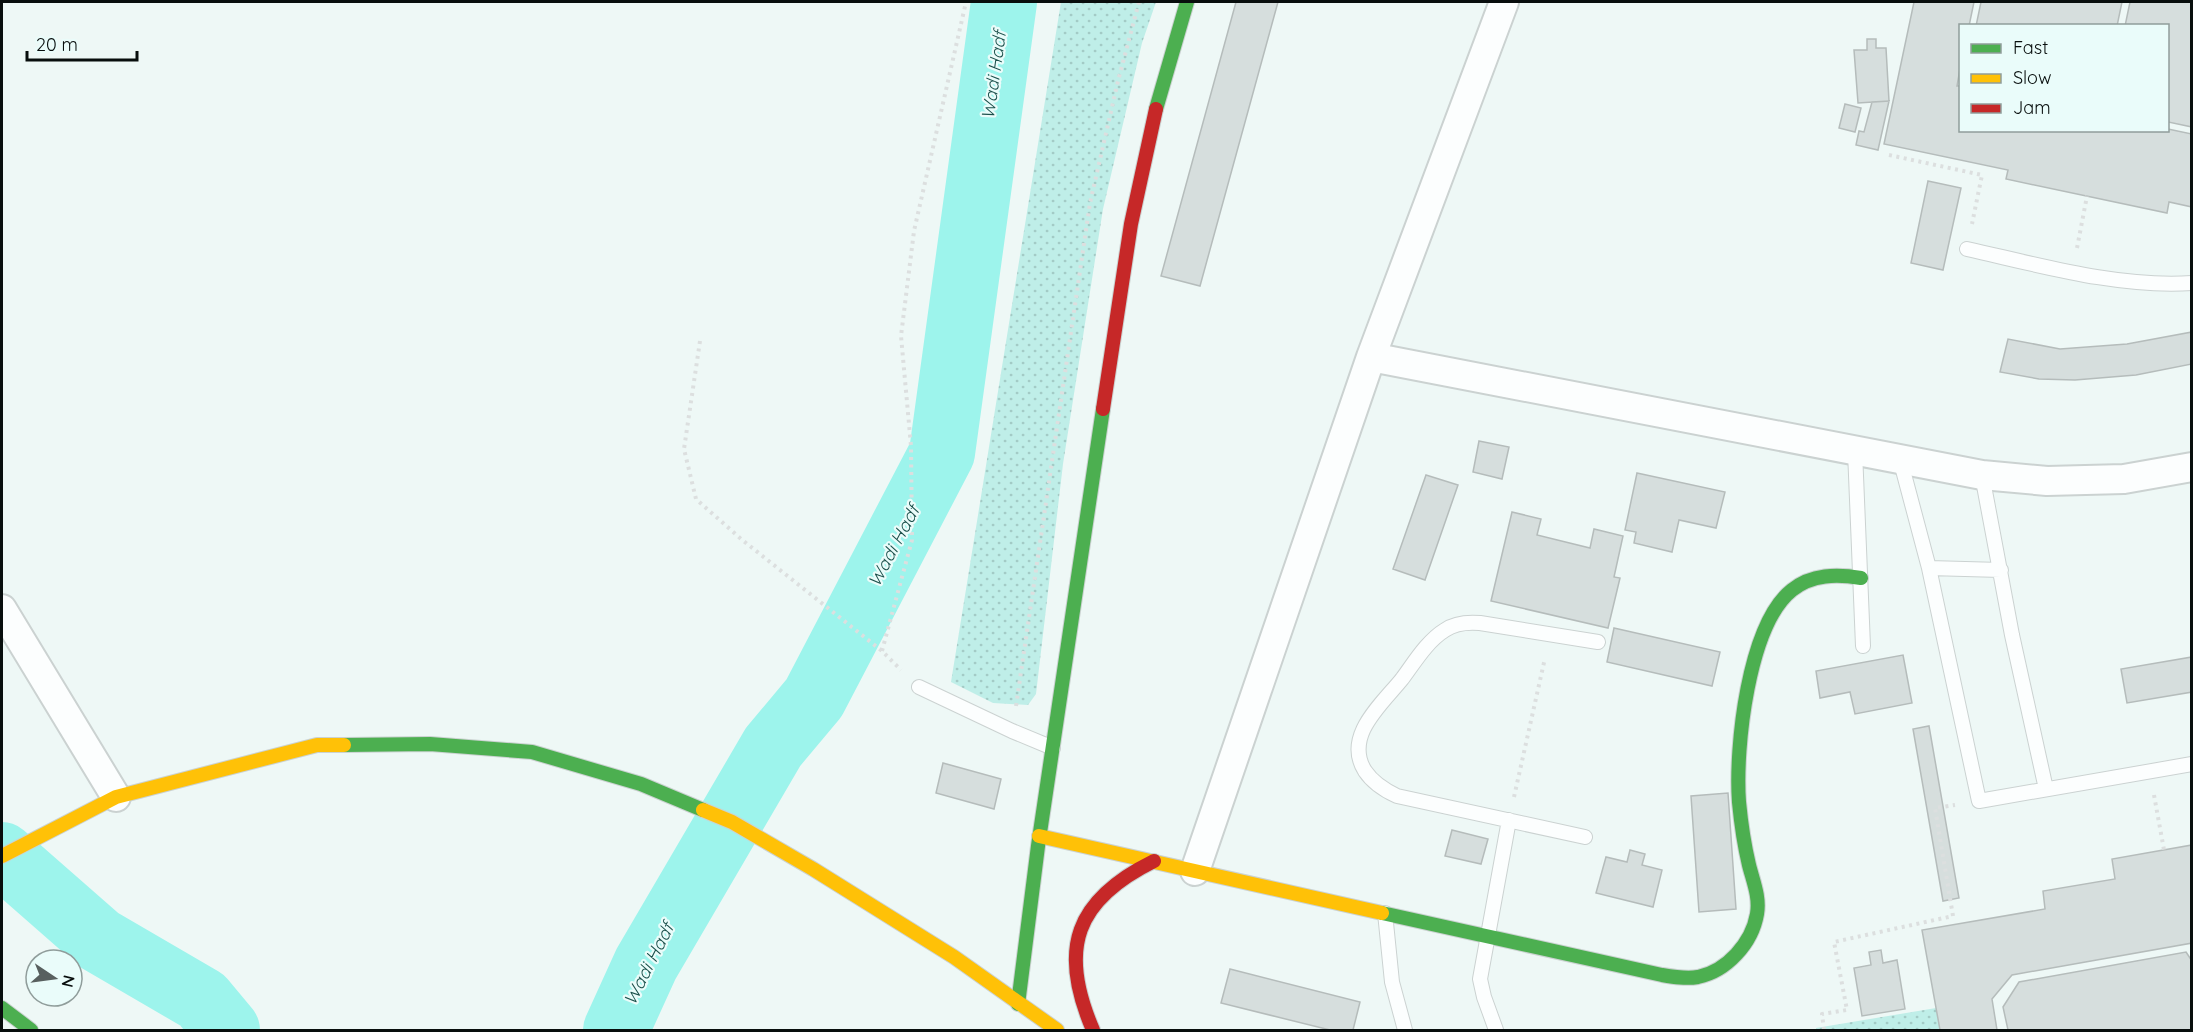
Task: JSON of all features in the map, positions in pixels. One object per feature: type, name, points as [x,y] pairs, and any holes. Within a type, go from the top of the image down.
[{"type":"street","points":[[1018,1004],[1039,836],[1131,224],[1150,131],[1174,39],[1187,2]]},
{"type":"street","points":[[1195,871],[1371,357],[1504,2]]},
{"type":"street","points":[[1371,357],[1982,475],[2047,481],[2113,479],[2192,467]]},
{"type":"street","points":[[1039,836],[1680,978],[1698,977],[1716,970],[1731,960],[1743,946],[1752,930],[1757,913],[1757,894],[1744,838],[1739,800],[1738,761],[1743,713],[1759,646],[1773,611],[1797,586],[1811,579],[1844,574],[1861,578]]},
{"type":"street","points":[[2,609],[116,796]]},
{"type":"street","points":[[2,856],[116,796],[317,745],[430,744],[532,752],[641,784],[732,822],[813,868],[954,957],[1057,1030]]},
{"type":"street","points":[[1093,1030],[1079,998],[1075,977],[1075,956],[1079,935],[1088,915],[1115,883],[1154,861]]},
{"type":"street","points":[[2,1008],[31,1030]]},
{"type":"lane","points":[[1967,249],[2072,272],[2162,285],[2192,283]]},
{"type":"lane","points":[[1855,451],[1863,646]]},
{"type":"lane","points":[[1900,459],[1929,568],[1979,801],[2192,764]]},
{"type":"lane","points":[[1982,475],[2046,789]]},
{"type":"lane","points":[[1929,568],[2001,570]]},
{"type":"lane","points":[[1585,837],[1388,792],[1366,772],[1358,754],[1358,744],[1365,725],[1428,645],[1446,629],[1469,622],[1598,642]]},
{"type":"lane","points":[[919,687],[1012,732],[1053,748]]},
{"type":"lane","points":[[1496,1030],[1480,979],[1509,820]]},
{"type":"lane","points":[[1385,913],[1392,982],[1405,1030]]},
{"type":"path","points":[[882,651],[912,540],[911,446],[901,336],[914,231],[966,2]]},
{"type":"path","points":[[1012,732],[1090,203],[1139,2]]},
{"type":"path","points":[[1889,155],[1982,175],[1967,249]]},
{"type":"path","points":[[2072,272],[2087,196]]},
{"type":"path","points":[[700,341],[684,449],[696,499],[882,651],[919,687]]},
{"type":"path","points":[[1509,820],[1551,634]]},
{"type":"path","points":[[2150,772],[2164,850]]},
{"type":"path","points":[[1824,1030],[1822,1014],[1847,1010],[1834,942],[1953,916],[1935,808],[1979,801]]},
{"type":"shaded area","points":[[1061,2],[1156,2],[1142,43],[1103,209],[1063,464],[1036,694],[1028,705],[993,703],[951,682]]},
{"type":"shaded area","points":[[1936,1008],[1940,1030],[1816,1030],[1816,1028]]},
{"type":"building","points":[[1236,2],[1278,2],[1200,286],[1161,276]]},
{"type":"building","points":[[1914,2],[1974,2],[1969,24],[1959,24],[1957,86],[1959,86],[1959,132],[2169,132],[2169,129],[2192,134],[2192,207],[2169,202],[2167,213],[2006,179],[2008,170],[1884,144]]},
{"type":"building","points":[[1981,2],[2122,2],[2117,24],[1976,24]]},
{"type":"building","points":[[2130,2],[2192,2],[2192,127],[2169,122],[2169,24],[2125,24]]},
{"type":"building","points":[[1867,39],[1876,39],[1876,48],[1886,48],[1889,101],[1858,103],[1854,50],[1867,50]]},
{"type":"building","points":[[1889,101],[1878,150],[1856,145],[1859,131],[1864,132],[1872,102]]},
{"type":"building","points":[[1845,104],[1861,108],[1855,132],[1839,128]]},
{"type":"building","points":[[1928,181],[1961,188],[1943,270],[1911,263]]},
{"type":"building","points":[[2192,332],[2192,364],[2136,375],[2075,380],[2039,379],[2000,372],[2008,339],[2060,349],[2127,344]]},
{"type":"building","points":[[1479,441],[1509,447],[1502,479],[1473,472]]},
{"type":"building","points":[[1637,473],[1725,492],[1716,528],[1679,520],[1672,552],[1634,543],[1636,532],[1625,530]]},
{"type":"building","points":[[1426,475],[1458,485],[1425,580],[1393,569]]},
{"type":"building","points":[[1512,512],[1541,519],[1537,535],[1590,548],[1594,529],[1623,536],[1614,577],[1620,578],[1608,628],[1491,601]]},
{"type":"building","points":[[1614,628],[1720,652],[1712,686],[1607,662]]},
{"type":"building","points":[[1903,655],[1912,703],[1855,714],[1850,692],[1820,698],[1816,671]]},
{"type":"building","points":[[2192,657],[2192,692],[2127,703],[2121,669]]},
{"type":"building","points":[[1929,726],[1959,898],[1943,901],[1913,729]]},
{"type":"building","points":[[943,763],[1001,779],[994,809],[936,793]]},
{"type":"building","points":[[1728,793],[1736,909],[1699,912],[1691,796]]},
{"type":"building","points":[[1452,830],[1488,839],[1481,864],[1445,856]]},
{"type":"building","points":[[2192,845],[2192,943],[2012,975],[1992,999],[1997,1030],[1940,1030],[1922,930],[2045,909],[2043,891],[2115,879],[2112,859]]},
{"type":"building","points":[[1630,850],[1645,854],[1642,865],[1662,870],[1653,907],[1596,893],[1606,857],[1627,862]]},
{"type":"building","points":[[1881,950],[1883,963],[1897,960],[1905,1009],[1862,1016],[1854,968],[1871,965],[1869,952]]},
{"type":"building","points":[[2186,952],[2192,961],[2192,1030],[2008,1030],[2003,1007],[2019,982]]},
{"type":"building","points":[[1230,969],[1360,1002],[1353,1030],[1330,1030],[1221,1003]]},
{"type":"waterway","name":"Wadi Hadf","points":[[616,1030],[646,964],[773,747],[814,698],[942,453],[1004,2]]},
{"type":"waterway","points":[[2,855],[99,940],[202,1000],[227,1030]]},
{"type":"traffic: fast","points":[[1156,109],[1187,2]]},
{"type":"traffic: fast","points":[[1018,1004],[1038,846],[1103,409]]},
{"type":"traffic: fast","points":[[1382,913],[1680,978],[1694,978],[1719,969],[1744,945],[1754,925],[1758,908],[1742,826],[1738,779],[1742,720],[1755,658],[1765,630],[1777,607],[1792,590],[1800,585],[1825,576],[1861,578]]},
{"type":"traffic: fast","points":[[344,745],[430,744],[532,752],[641,784],[703,810]]},
{"type":"traffic: fast","points":[[2,1008],[31,1030]]},
{"type":"traffic: slow","points":[[2,856],[116,797],[317,745],[344,745]]},
{"type":"traffic: slow","points":[[703,810],[732,822],[813,869],[954,957],[1057,1030]]},
{"type":"traffic: slow","points":[[1039,836],[1382,913]]},
{"type":"traffic: jam","points":[[1103,409],[1131,224],[1156,109]]},
{"type":"traffic: jam","points":[[1093,1030],[1082,1001],[1077,975],[1076,951],[1081,930],[1091,910],[1106,892],[1127,876],[1154,861]]}]
